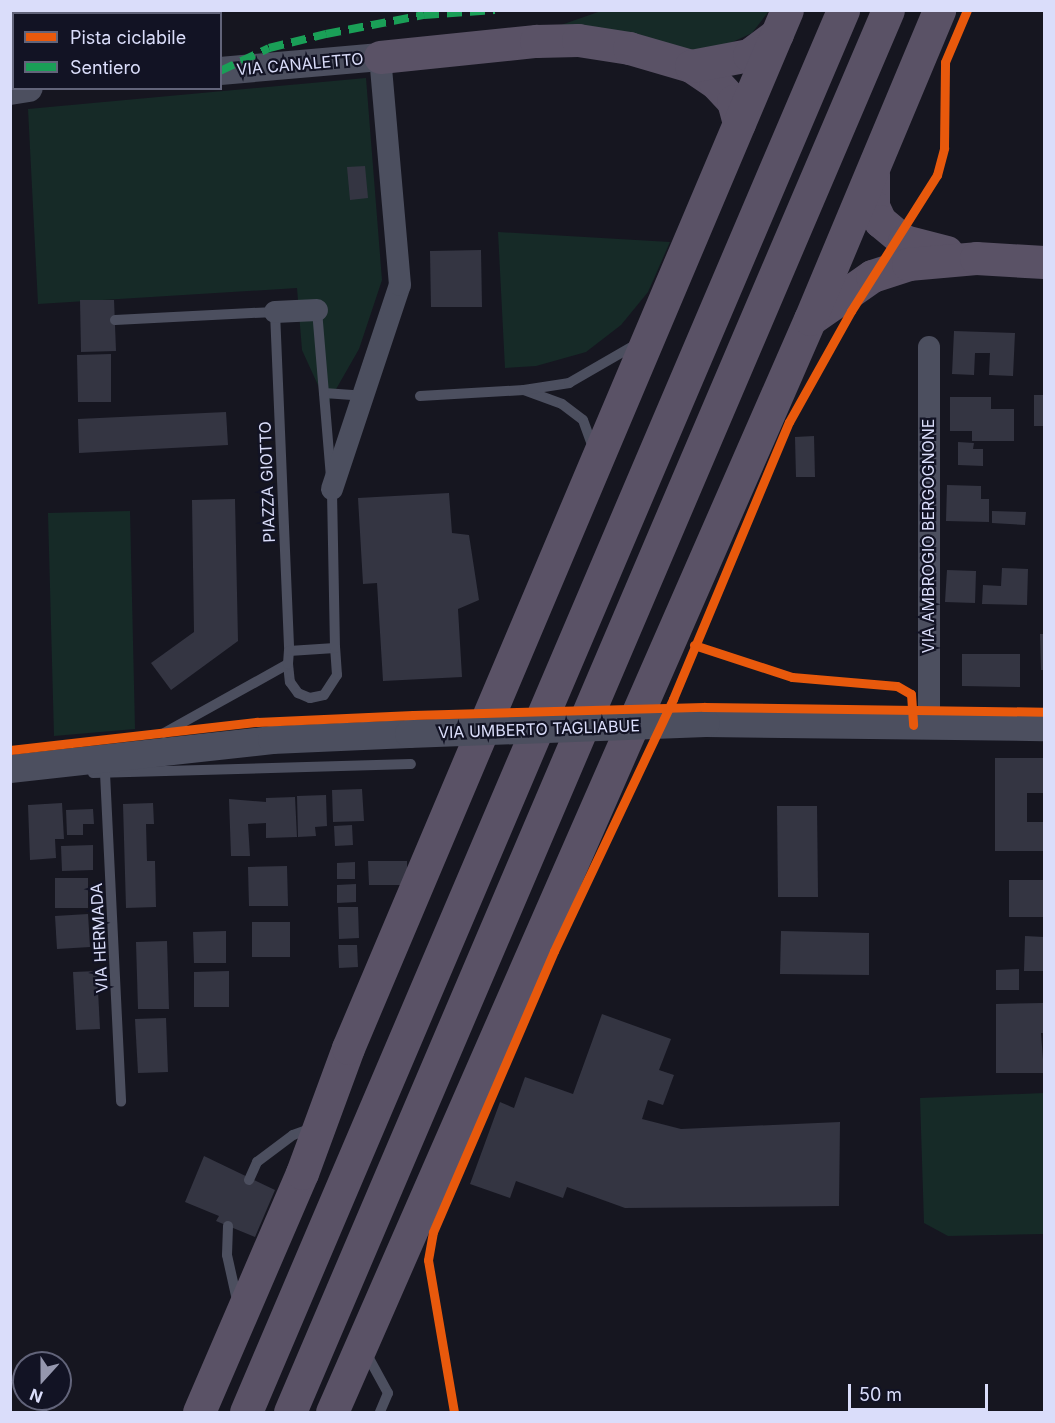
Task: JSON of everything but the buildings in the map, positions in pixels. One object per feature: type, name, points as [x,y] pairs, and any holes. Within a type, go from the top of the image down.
[{"type":"highway","points":[[246,1413],[843,10]]},
{"type":"highway","points":[[290,1413],[888,10]]},
{"type":"highway","points":[[332,1413],[810,319],[939,10]]},
{"type":"highway","points":[[691,66],[749,55],[782,22]]},
{"type":"highway","points":[[199,1413],[321,1125],[348,1048],[782,22]]},
{"type":"highway","points":[[380,57],[536,41],[578,40],[629,48],[691,66],[715,82],[733,101],[740,123]]},
{"type":"highway","points":[[874,163],[871,193],[880,221],[904,241],[976,258]]},
{"type":"highway","points":[[810,319],[872,276],[908,264],[976,258],[1044,262]]},
{"type":"street","name":"VIA CANALETTO","points":[[222,71],[380,57]]},
{"type":"street","points":[[332,489],[400,285],[380,57]]},
{"type":"street","points":[[275,312],[317,310]]},
{"type":"street","name":"VIA AMBROGIO BERGOGNONE","points":[[929,347],[929,725]]},
{"type":"street","name":"VIA UMBERTO TAGLIABUE","points":[[10,770],[174,750],[410,734],[706,723],[1044,727]]},
{"type":"lane","points":[[317,310],[332,489],[337,675],[324,695],[310,698],[298,693],[290,682],[289,651],[335,648]]},
{"type":"lane","points":[[115,320],[275,312]]},
{"type":"lane","name":"PIAZZA GIOTTO","points":[[275,312],[289,651]]},
{"type":"lane","points":[[420,396],[524,390],[569,383],[622,355],[653,327]]},
{"type":"lane","points":[[524,390],[562,404],[583,420],[596,466]]},
{"type":"lane","points":[[324,393],[363,396]]},
{"type":"lane","points":[[174,750],[288,664]]},
{"type":"lane","name":"VIA UMBERTO TAGLIABUE","points":[[10,770],[105,773],[174,750],[411,764]]},
{"type":"lane","name":"VIA HERMADA","points":[[105,773],[121,1102]]},
{"type":"lane","points":[[249,1180],[256,1162],[293,1136],[321,1125]]},
{"type":"lane","points":[[228,1226],[227,1255],[240,1314]]},
{"type":"lane","points":[[361,1344],[388,1392],[380,1413]]},
{"type":"green space","points":[[601,11],[769,11],[752,33],[724,46],[689,51],[561,25]]},
{"type":"green space","points":[[366,78],[382,280],[359,349],[327,405],[302,350],[297,288],[38,304],[28,109]]},
{"type":"green space","points":[[498,232],[670,242],[648,292],[621,325],[586,352],[536,366],[505,368]]},
{"type":"green space","points":[[130,511],[135,729],[54,736],[48,513]]},
{"type":"green space","points":[[1044,1093],[1044,1234],[948,1236],[924,1223],[920,1098]]},
{"type":"marked path","points":[[222,70],[269,48],[326,34],[424,15],[495,10]]},
{"type":"cycle path","points":[[454,1412],[428,1260],[433,1232],[554,951],[673,699],[789,422],[851,311],[937,175],[944,148],[945,62],[967,10]]},
{"type":"cycle path","points":[[694,645],[792,677],[897,686],[911,694],[913,725]]},
{"type":"cycle path","points":[[10,750],[257,722],[413,715],[704,707],[1044,712]]}]
